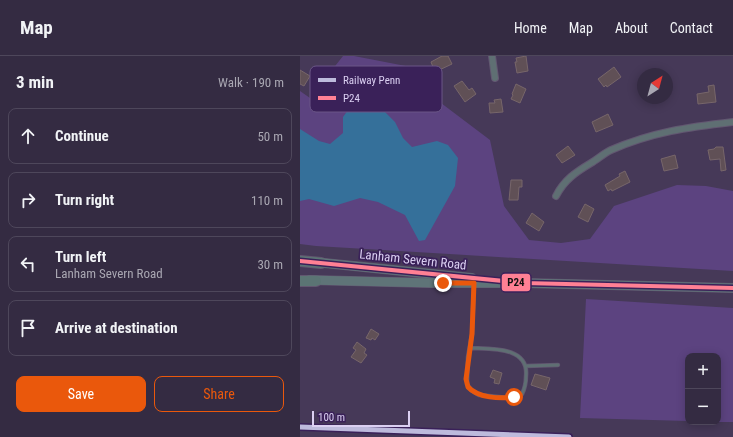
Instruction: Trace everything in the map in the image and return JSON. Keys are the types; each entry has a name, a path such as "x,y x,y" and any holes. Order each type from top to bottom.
{"main road":[{"path":"300,261 321,263"},
{"name":"Lanham Severn Road","path":"321,263 524,283"},
{"path":"300,280 316,281"},
{"name":"Lanham Severn Road","path":"316,281 524,283 733,288"}],"street":[{"path":"492,56 495,78"},
{"path":"556,196 564,183 575,173 610,150 671,130 733,122"}],"lane":[{"path":"471,348 499,349 510,352 521,358 526,366 524,390 522,394 509,398 479,394 471,390 467,384 468,357 471,348 474,283"},
{"path":"526,366 558,365"}],"shaded area":[{"path":"343,56 354,56 406,66 335,66"},
{"path":"300,91 310,98 310,112 442,112 442,104 490,140 504,206 529,240 561,243 590,239 614,206 677,185 706,186 733,191 733,271 300,244"},
{"path":"586,299 733,308 733,422 721,422 721,353 685,353 685,421 580,418"}],"water":[{"path":"347,112 385,112 395,122 403,138 412,147 437,141 448,145 458,158 455,186 425,240 419,241 405,215 378,202 360,198 334,206 309,199 300,201 300,129 319,141 330,144 343,133 343,117"}],"building":[{"path":"442,56 448,56 452,64 442,69 442,66 433,66 431,62"},
{"path":"526,56 528,71 517,73 515,62 517,62 516,58"},
{"path":"614,67 621,77 607,87 606,85 604,87 598,79"},
{"path":"300,70 310,76 304,86 300,84"},
{"path":"462,81 469,90 472,88 476,94 465,102 454,86"},
{"path":"516,84 526,89 520,103 511,99"},
{"path":"714,85 716,102 698,104 697,94 709,92 708,86"},
{"path":"501,99 503,112 490,113 489,103 495,103 494,100"},
{"path":"608,114 613,125 596,132 592,122"},
{"path":"568,146 575,155 562,163 556,155"},
{"path":"716,147 723,147 726,170 721,171 720,159 710,160 708,150"},
{"path":"675,155 678,168 664,171 661,159"},
{"path":"625,171 630,182 612,191 611,189 608,191 605,185 620,176 619,174"},
{"path":"511,180 522,180 522,187 519,187 518,200 509,200"},
{"path":"585,204 594,209 588,222 578,217"},
{"path":"532,213 544,222 539,231 526,223"},
{"path":"371,329 379,334 375,340 372,338 371,340 366,338"},
{"path":"357,342 366,349 364,353 367,355 361,363 351,357 356,350 353,348"},
{"path":"493,370 502,373 499,384 494,383 495,379 490,377"},
{"path":"535,374 550,378 546,390 531,385"}],"rail line":[{"name":"Penn","path":"300,427 569,437"}],"transit line":[{"name":"P24","path":"300,261 524,283 733,288"}],"route":[{"path":"443,283 474,283 471,348 468,357 466,379 468,387 475,393 479,394 502,398 514,397"}]}
